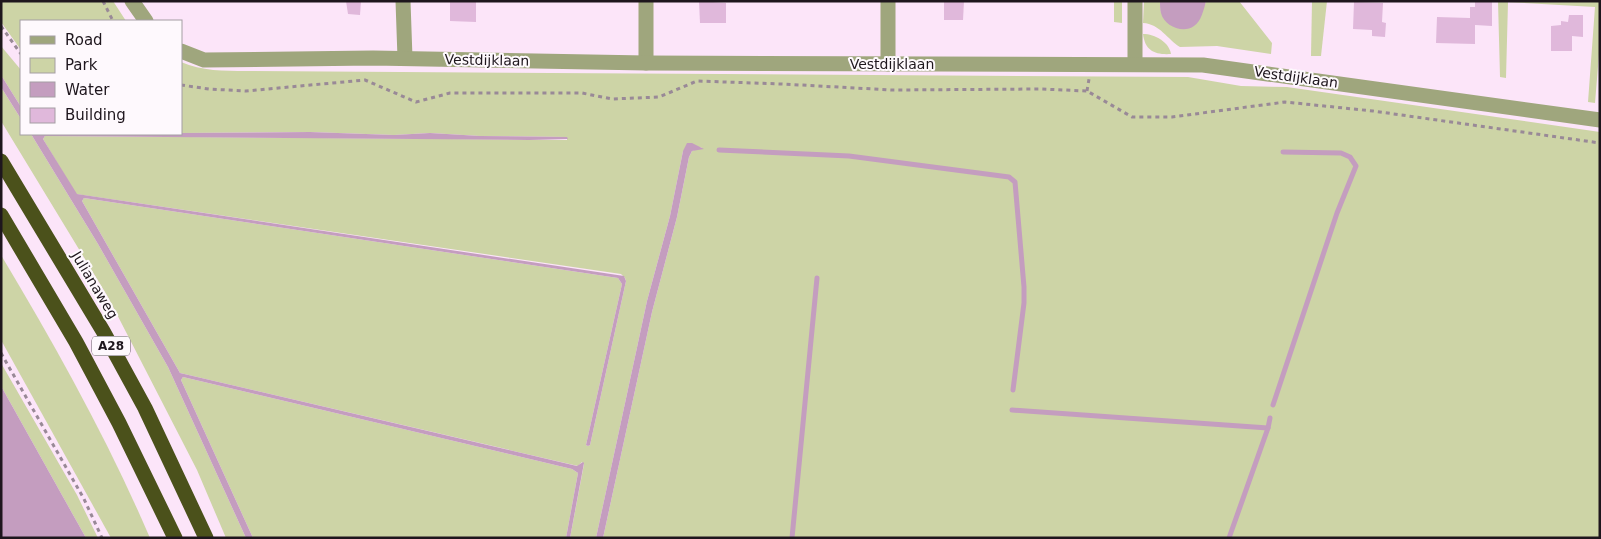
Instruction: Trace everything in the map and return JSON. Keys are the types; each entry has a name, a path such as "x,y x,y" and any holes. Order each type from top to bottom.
{"highway":[{"name":"Julianaweg","path":"1,161 112,348 145,408 206,538"},
{"name":"A28","path":"1,215 76,342 119,423 175,538"}],"street":[{"path":"132,1 145,20"},
{"path":"403,1 405,58"},
{"path":"646,1 646,62"},
{"path":"888,1 888,64"},
{"path":"1135,1 1135,64"},
{"name":"Vestdijklaan","path":"182,51 204,60 405,58 888,64 1203,64 1600,120"}],"path":[{"path":"103,1 112,20"},
{"path":"1,26 20,53"},
{"path":"182,85 246,91 286,89 365,80 416,102 450,93 582,93 612,99 659,97 697,81 892,90 1040,89 1087,91 1132,117 1172,117 1285,102 1373,111 1600,143"},
{"path":"1,352 76,483 102,538"}],"green space":[{"path":"1,1 113,1 125,20 20,20 20,49 1,22"},
{"path":"1114,1 1122,1 1122,23 1114,22"},
{"path":"1144,1 1160,1 1161,13 1205,4 1206,1 1239,1 1272,43 1271,54 1217,46 1180,47 1159,29 1143,23"},
{"path":"1312,1 1327,1 1321,56 1311,56"},
{"path":"1498,1 1600,1 1600,42 1595,103 1588,102 1595,7 1508,2 1506,78 1500,77"},
{"path":"1143,34 1152,35 1164,42 1171,54 1160,54 1152,51 1146,44"},
{"path":"1,46 20,69 20,105 1,75"},
{"path":"182,62 205,69 221,71 1188,77 1241,86 1287,87 1600,132 1600,538 603,538 652,312 677,217 689,157 692,151 702,147 700,147 683,151 670,216 647,301 596,538 570,538 584,464 582,462 578,466 180,373 82,201 84,198 618,278 622,284 586,445 588,446 590,445 626,281 621,274 76,194 43,139 45,136 567,140 567,137 310,132 182,133"},
{"path":"1,87 20,117 20,135 32,135 98,244 168,367 246,538 226,538 197,470 108,297 1,121"},
{"path":"1,255 42,324 99,430 150,538 111,538 1,340"},
{"path":"1,363 77,495 98,538 86,538 1,386"},
{"path":"183,377 572,469 578,473 566,538 253,538 181,380"}],"water":[{"path":"1160,1 1206,1 1199,22 1190,28 1180,29 1170,25 1163,18"},
{"path":"1,75 20,105 20,117 1,87"},
{"path":"310,132 394,135 430,133 480,136 567,137 568,139 529,140 45,136 43,139 77,194 624,276 626,281 590,445 588,446 586,445 622,284 618,278 84,198 82,201 180,373 577,466 583,462 570,538 566,538 578,473 572,469 183,377 181,380 253,538 246,538 168,367 98,244 32,135 182,135 182,133"},
{"path":"687,143 692,143 704,149 692,151 689,157 677,217 652,312 603,538 596,538 647,301 670,216 683,151"},
{"path":"1,386 86,538 1,538"}],"building":[{"path":"346,1 361,1 360,15 348,14"},
{"path":"450,1 476,1 476,22 450,21"},
{"path":"699,1 726,3 726,23 700,23"},
{"path":"944,1 964,1 963,20 944,20"},
{"path":"1475,1 1492,1 1492,26 1475,25 1475,44 1436,43 1437,17 1470,18 1470,7 1475,7"},
{"path":"1354,2 1383,3 1382,22 1386,23 1385,37 1372,36 1372,30 1353,29"},
{"path":"1569,15 1583,15 1583,37 1572,36 1572,51 1551,51 1551,26 1561,25 1561,21 1568,22"}],"waterway":[{"path":"719,150 849,156 1009,177 1015,182 1024,287 1024,303 1013,390"},
{"path":"1273,405 1337,213 1356,166 1350,157 1341,153 1283,152"},
{"path":"792,538 817,278"},
{"path":"1012,410 1268,428"},
{"path":"1229,538 1270,418"}]}
